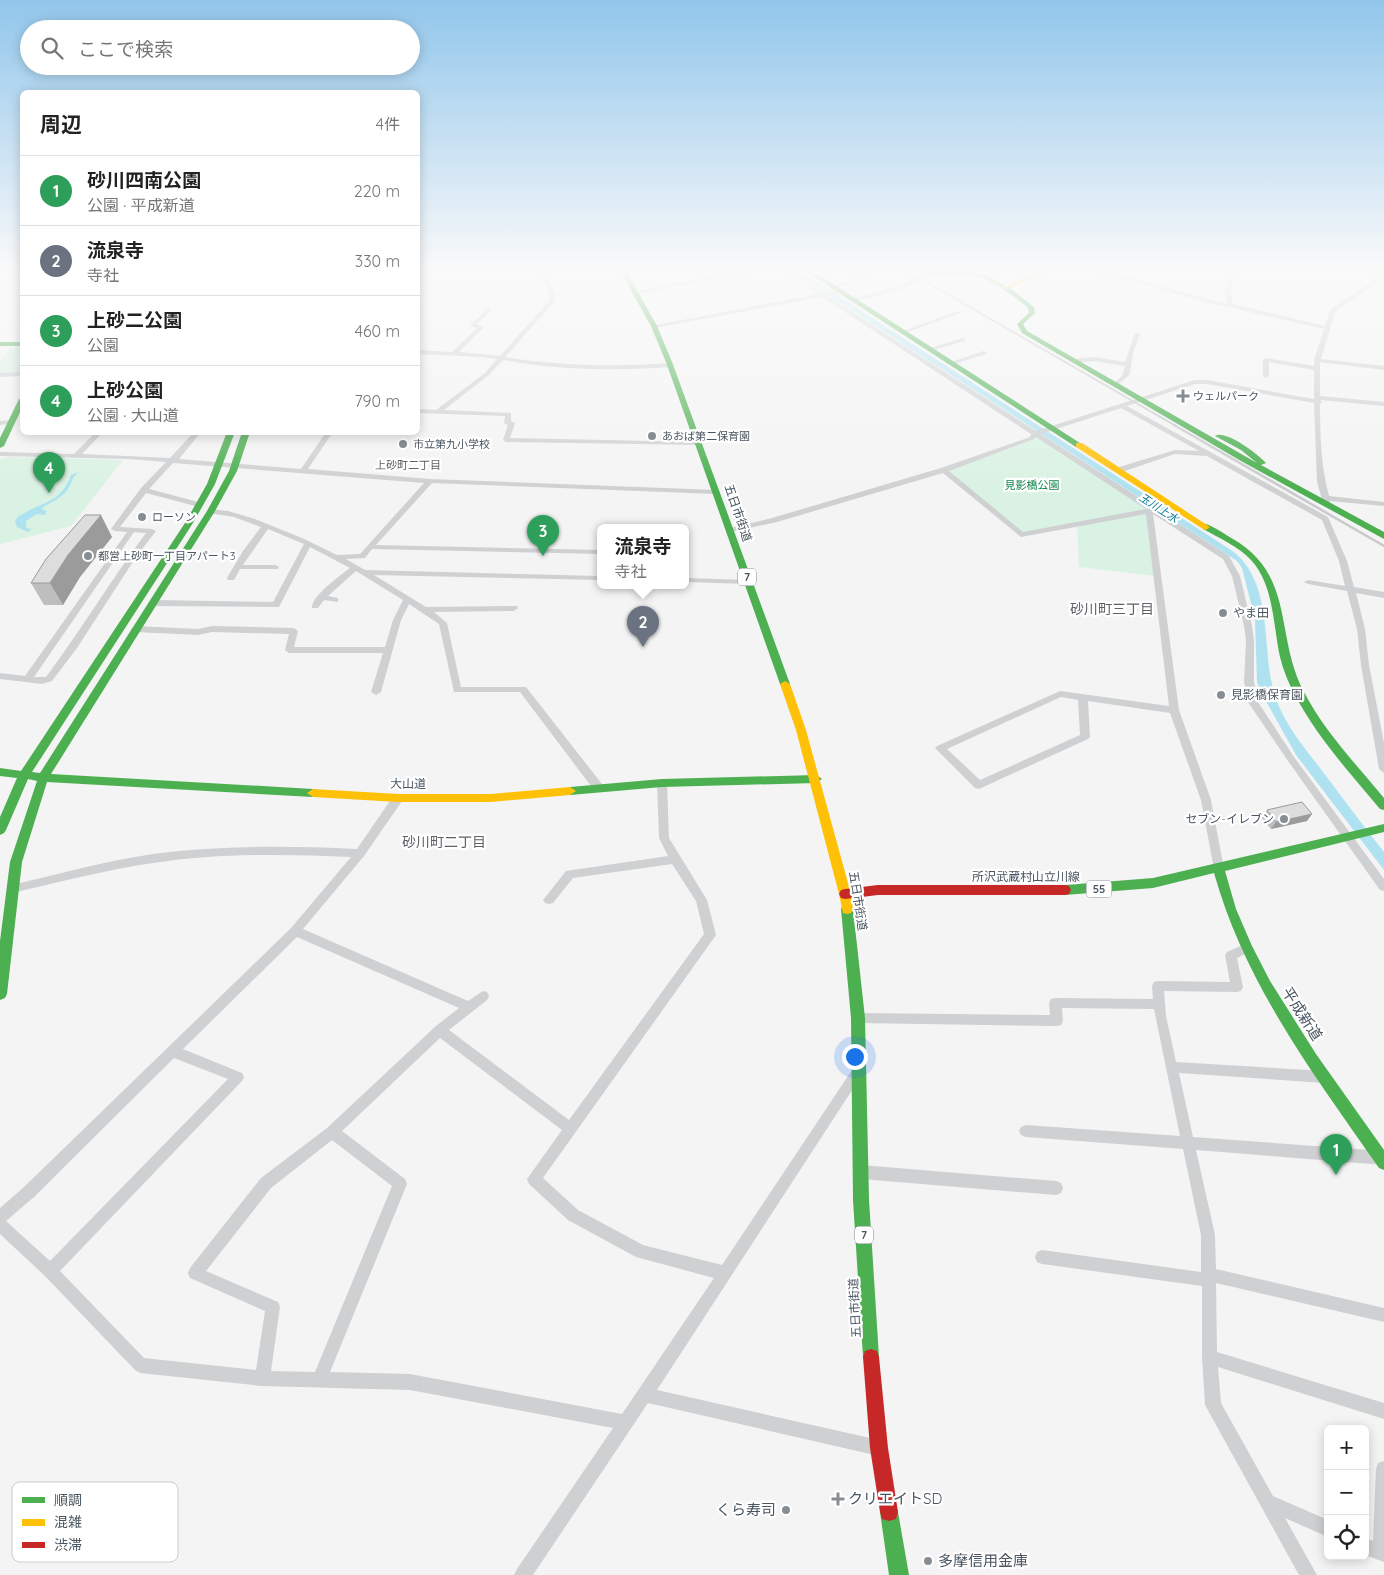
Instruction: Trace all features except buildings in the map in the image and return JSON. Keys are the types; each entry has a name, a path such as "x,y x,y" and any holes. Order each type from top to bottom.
{"street":[{"path":"453,354 464,342"},
{"path":"437,412 487,374 514,342"},
{"name":"五日市街道","path":"659,342 670,365 793,704 816,779 845,894 858,1018 861,1172 870,1342 880,1448 899,1575"},
{"path":"905,342 1150,510 1220,553 1230,563 1236,576 1250,641 1249,682 1253,702 1384,887"},
{"path":"920,342 1244,550 1258,563 1264,570 1278,616 1289,672 1312,717 1382,801"},
{"path":"930,349 954,342"},
{"path":"1043,342 1188,424 1220,445 1275,476 1326,501 1384,536"},
{"path":"1116,384 1125,378 1129,365 1129,355 1134,342"},
{"path":"1322,342 1317,360 1319,400 1317,421 1320,464 1326,501"},
{"path":"0,344 20,344"},
{"path":"420,352 500,358 530,363 628,368 670,365"},
{"path":"951,363 984,353"},
{"path":"1075,361 1095,359 1129,365"},
{"path":"1274,378 1262,376 1266,360 1318,369"},
{"path":"1317,360 1384,368"},
{"path":"0,375 20,374"},
{"path":"729,530 774,520 944,470 1032,438 1036,433 1121,404 1200,381 1319,400 1384,404"},
{"path":"1121,404 1325,519 1343,561 1361,629 1364,665 1384,769"},
{"path":"0,446 6,423 20,405"},
{"path":"420,411 509,414 507,423 512,423 506,440 699,444"},
{"path":"76,456 97,435"},
{"path":"0,676 42,682 49,679 74,646 133,556 152,531 115,529 144,490 195,435"},
{"path":"0,830 24,775 155,578 199,505 219,465 230,435"},
{"path":"0,994 16,862 44,778 135,629 211,511 235,465 245,435"},
{"path":"303,471 328,435"},
{"path":"1119,470 1175,452 1210,454"},
{"path":"0,454 173,460 430,482 716,492"},
{"path":"944,470 1021,535 1150,510"},
{"path":"336,557 362,556 430,482"},
{"path":"144,490 199,505"},
{"path":"1326,501 1384,504"},
{"path":"1150,510 1174,710 1206,800 1218,869"},
{"path":"211,511 266,526 308,544 366,572 391,586 407,600 426,610 443,623 457,690 523,689 598,787"},
{"path":"231,578 247,550 266,526"},
{"path":"28,679 132,530"},
{"path":"153,603 276,605 308,544"},
{"path":"371,547 597,552"},
{"path":"237,567 275,567"},
{"path":"316,606 322,597 356,567"},
{"path":"366,572 597,578"},
{"path":"689,580 748,582"},
{"path":"1308,582 1384,595"},
{"path":"322,597 335,600"},
{"path":"376,692 397,620 407,600"},
{"path":"426,610 514,608"},
{"path":"135,629 198,632 212,629 294,631 289,650 388,650"},
{"path":"1083,698 1085,737 979,785 940,748 1059,695 1083,698 1174,710"},
{"name":"大山道","path":"0,772 44,778 398,798 491,798 598,787 662,783 816,779"},
{"path":"662,783 664,838 701,900 710,935 534,1179 573,1215 641,1252 724,1273"},
{"path":"0,1217 29,1192 295,931 360,853 398,798"},
{"name":"55","path":"1350,837 1384,828"},
{"name":"所沢武蔵村山立川線","path":"845,894 878,890 1085,890 1152,882 1218,869 1350,837"},
{"path":"12,889 123,864 173,856 277,849 360,853"},
{"path":"550,900 570,874 675,859"},
{"name":"平成新道","path":"1218,869 1222,886 1245,949 1266,988 1325,1077 1383,1159"},
{"path":"295,931 330,948 469,1007"},
{"path":"1245,949 1232,955 1237,987 1160,985 1158,986 1159,1004 1208,1235 1210,1357 1213,1405 1270,1503 1308,1575"},
{"path":"262,1378 273,1307 195,1273 266,1183 332,1132 440,1030 483,996"},
{"path":"858,1018 1057,1021 1055,1003 1159,1004"},
{"path":"440,1030 571,1129"},
{"path":"50,1271 238,1077 172,1050"},
{"path":"1171,1067 1325,1077"},
{"path":"523,1575 626,1423 859,1070"},
{"path":"1026,1131 1383,1159"},
{"path":"320,1379 400,1184 332,1132"},
{"path":"861,1172 1056,1188"},
{"path":"0,1224 50,1271 140,1365 262,1378 410,1382 626,1423"},
{"path":"1042,1257 1208,1277 1384,1315"},
{"path":"1210,1357 1384,1412"},
{"path":"644,1395 880,1448"},
{"path":"1369,1548 1382,1554 1384,1469"},
{"path":"1270,1503 1324,1527"}],"green space":[{"path":"10,348 20,348 20,373 0,374 0,360"},
{"name":"見影橋公園","path":"1038,435 1147,508 1155,576 1079,567 1077,524 1021,533 947,471"},
{"path":"8,457 123,460 71,526 0,544 0,459"}],"water":[{"name":"玉川上水","path":"901,342 910,342 1231,550 1245,564 1255,580 1261,599 1271,681 1280,709 1298,739 1384,852 1384,870 1296,755 1262,694 1257,682 1255,619 1242,568 1237,561"},
{"path":"82,471 74,476 68,489 62,495 41,509 47,511 45,515 37,514 26,521 26,528 32,529 28,532 17,527 15,521 18,517 55,497 67,485 71,475"}],"railway":[{"path":"1031,342 1176,426"},
{"path":"1174,425 1384,546"}],"traffic: fast":[{"path":"661,342 785,684"},
{"path":"919,342 1079,445"},
{"path":"1042,342 1244,459 1384,536"},
{"path":"0,344 20,344"},
{"path":"0,446 20,405"},
{"path":"0,830 24,775 189,523 211,484 230,435"},
{"path":"0,994 16,862 43,778 211,511 233,471 245,435"},
{"path":"1219,436 1244,448 1262,463"},
{"path":"1206,527 1244,550 1254,558 1263,570 1274,598 1282,645 1298,692 1332,743 1384,806"},
{"path":"0,772 57,779 313,793"},
{"path":"570,791 662,783 816,779"},
{"path":"1065,890 1153,883 1384,828"},
{"path":"1219,869 1230,909 1265,985 1311,1059 1384,1163"},
{"path":"847,909 858,1018 861,1200 871,1357"},
{"path":"889,1512 899,1575"}],"traffic: slow":[{"path":"1079,445 1206,527"},
{"path":"785,684 801,730 845,894 847,909"},
{"path":"313,793 398,798 491,798 570,791"}],"traffic: jam":[{"path":"845,894 878,890 1065,890"},
{"path":"871,1357 879,1448 889,1512"}],"place":[{"name":"ウェルパーク","path":"1183,396"},
{"name":"あおば第二保育園","path":"652,436"},
{"name":"市立第九小学校","path":"403,444"},
{"name":"上砂公園","path":"49,493"},
{"name":"ローソン","path":"142,517"},
{"name":"都営上砂町一丁目アパート3","path":"88,556"},
{"name":"上砂二公園","path":"543,556"},
{"name":"やま田","path":"1223,613"},
{"name":"流泉寺","path":"643,647"},
{"name":"見影橋保育園","path":"1221,695"},
{"name":"セブン-イレブン","path":"1284,819"},
{"name":"砂川四南公園","path":"1336,1175"},
{"name":"クリエイトSD","path":"838,1499"},
{"name":"くら寿司","path":"786,1510"},
{"name":"多摩信用金庫","path":"928,1561"}],"district":[{"name":"上砂町二丁目","path":"408,465"},
{"name":"砂川町三丁目","path":"1112,609"},
{"name":"砂川町二丁目","path":"444,842"}]}
